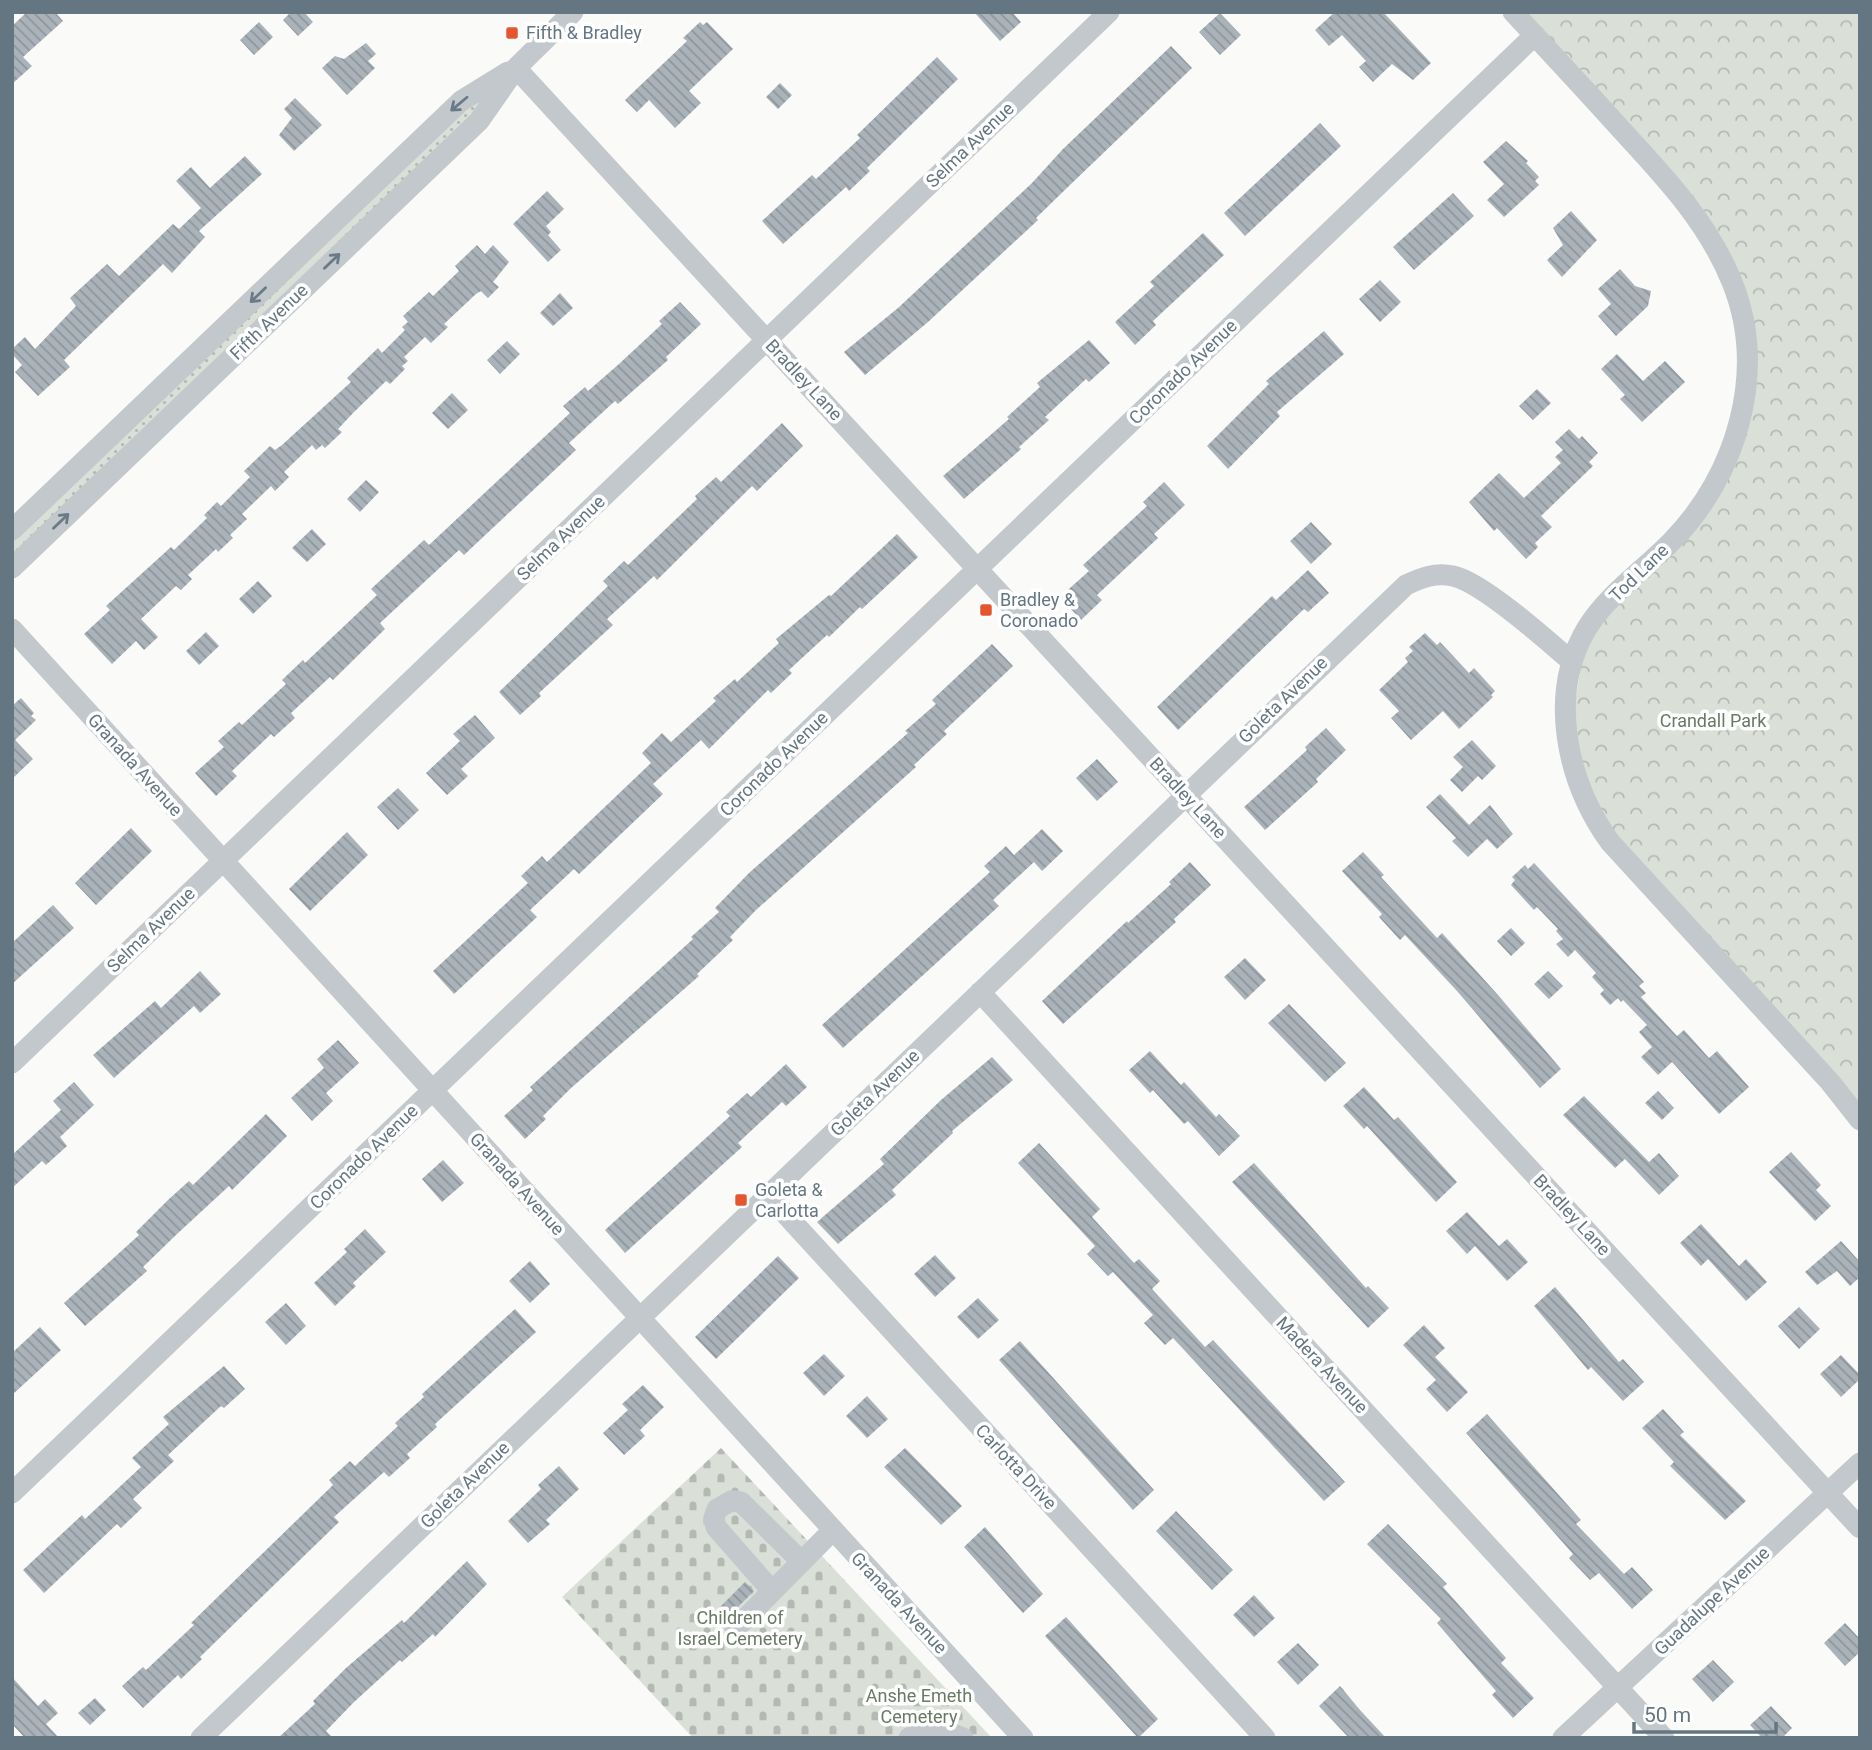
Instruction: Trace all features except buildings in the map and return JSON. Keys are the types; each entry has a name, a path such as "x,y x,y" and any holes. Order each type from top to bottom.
{"street":[{"name":"Fifth Avenue","path":"12,568 478,121 516,68 573,12"},
{"name":"Selma Avenue","path":"12,1063 1109,12"},
{"name":"Tod Lane","path":"1513,12 1669,180 1698,218 1719,252 1733,285 1745,342 1745,391 1738,428 1726,465 1691,521 1593,620 1572,662 1566,715 1568,747 1575,779 1598,826 1830,1082 1860,1120"},
{"name":"Coronado Avenue","path":"12,1493 1535,35"},
{"name":"Fifth Avenue","path":"12,530 461,101 516,68"},
{"name":"Bradley Lane","path":"516,68 1860,1528"},
{"name":"Goleta Avenue","path":"201,1738 1393,595 1425,576 1454,576 1468,582 1572,662"},
{"name":"Granada Avenue","path":"12,629 1023,1738"},
{"name":"Madera Avenue","path":"980,992 1664,1738"},
{"name":"Carlotta Drive","path":"768,1195 1265,1738"},
{"name":"Guadalupe Avenue","path":"1563,1738 1860,1463"},
{"path":"772,1591 716,1527 714,1518 722,1504 741,1502 750,1508 802,1562"},
{"path":"735,1629 833,1530"},
{"path":"909,1738 930,1731 949,1731 963,1738"}],"green space":[{"name":"Crandall Park","path":"1513,12 1860,12 1860,1120 1610,842 1568,747 1587,628 1710,494 1746,370 1719,252"},
{"path":"516,68 478,121 12,568 12,530 461,101"},
{"name":"Children of Israel Cemetery","path":"721,1448 992,1738 693,1738 562,1597"}],"place":[{"name":"Fifth & Bradley","path":"512,33"},
{"name":"Bradley & Coronado","path":"986,610"},
{"name":"Goleta & Carlotta","path":"741,1200"}],"park label":[{"name":"Anshe Emeth Cemetery","path":"919,1706"}]}
